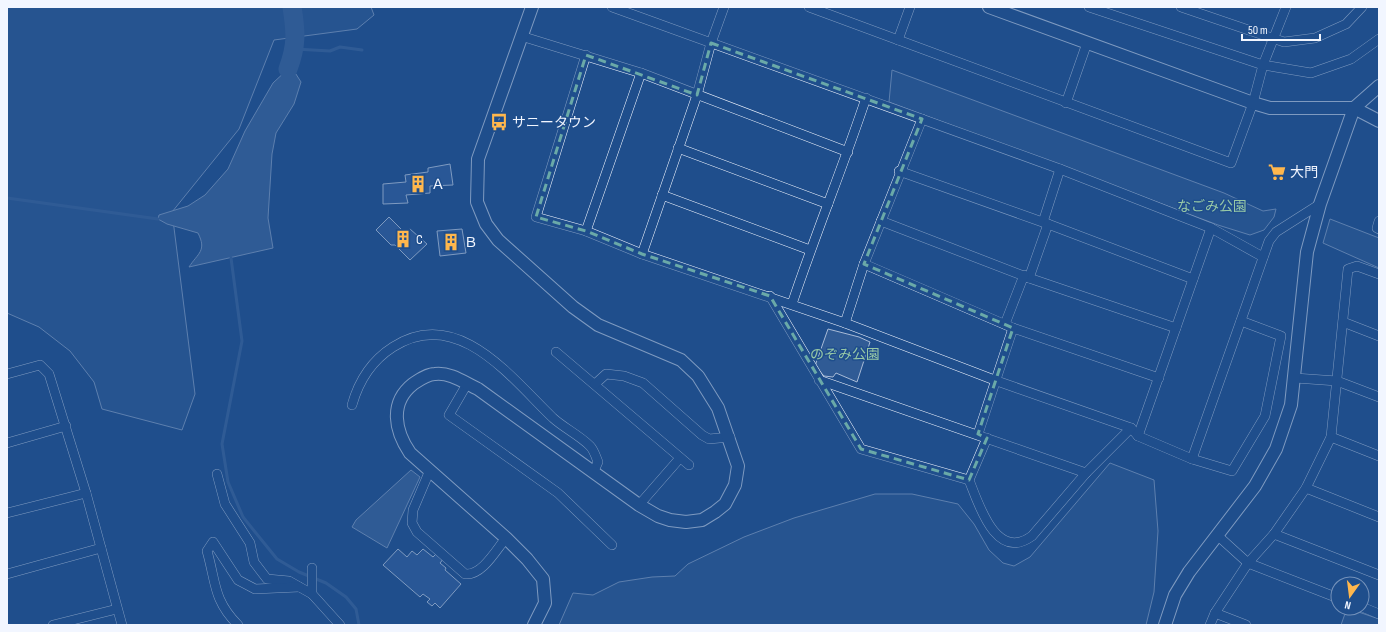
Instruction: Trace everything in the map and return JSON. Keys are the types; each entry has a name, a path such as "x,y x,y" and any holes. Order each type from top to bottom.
{"street":[{"path":"532,7 478,159 477,202 486,224 498,240 573,307 598,325 681,360 698,376 718,408 730,437 738,466 735,485 725,504 715,512 702,520 686,522 670,520 658,516 639,505 594,471 502,406 467,384 448,375 434,374 419,379 405,390 398,405 396,423 401,440 410,453 506,538 527,559 543,579 545,603 534,625"},
{"path":"612,7 1060,169 1211,228 1263,257"},
{"path":"642,254 697,96 711,43 724,7"},
{"path":"809,7 1231,163 1253,103 1263,65 1286,7"},
{"path":"898,40 910,7"},
{"path":"989,7 1270,108 1354,108 1379,121"},
{"path":"1089,7 1263,65 1312,73 1351,59 1379,39"},
{"path":"1181,7 1284,42 1315,38 1346,24 1362,7"},
{"path":"521,36 641,73 697,96 848,152"},
{"path":"1066,103 1087,43"},
{"path":"586,55 536,217 586,231 642,254 770,296 845,323 997,381 1130,428 1138,436 1192,458 1232,471 1265,416 1281,336 1241,321"},
{"path":"586,231 641,73"},
{"path":"1165,625 1175,595 1217,535 1255,486 1276,449 1291,405 1307,252 1320,204 1354,108 1379,86"},
{"path":"792,304 810,250 848,152 866,98"},
{"path":"845,323 864,264 899,172 922,119"},
{"path":"678,148 828,204"},
{"path":"978,434 997,381 1009,326 1046,223 1060,169"},
{"path":"899,172 1046,223 1193,279"},
{"path":"662,195 810,250"},
{"path":"1192,458 1269,241 1276,232 1320,204"},
{"path":"881,221 1026,276 1176,328"},
{"path":"1379,221 1376,228 1379,228"},
{"path":"1138,436 1211,228"},
{"path":"864,264 1009,326 1159,378"},
{"path":"1210,625 1215,613 1248,563 1274,534 1306,488 1331,438 1348,270 1357,266 1379,274"},
{"path":"770,296 861,449 969,480"},
{"path":"1343,322 1379,336"},
{"path":"352,405 361,379 381,355 397,344 420,336 435,335 454,338 474,346 492,358 554,418 590,446 598,462 594,471"},
{"path":"556,352 689,465"},
{"path":"7,374 40,364 49,374 86,493 122,625"},
{"path":"595,384 606,374 624,376 643,383 702,435 709,439 730,437"},
{"path":"1295,378 1337,381 1379,397"},
{"path":"819,380 978,434 1086,473"},
{"path":"467,384 449,415 558,493 612,545"},
{"path":"7,443 66,426"},
{"path":"987,438 969,480 987,523 1003,540 1016,543 1025,541 1032,536 1086,473 1130,428"},
{"path":"1331,438 1379,456"},
{"path":"639,505 680,458"},
{"path":"430,470 414,510 412,523 417,532 465,574 472,575 479,571 506,538"},
{"path":"217,474 225,504 250,543 254,562 267,579 289,581 299,587"},
{"path":"1306,488 1379,517"},
{"path":"7,513 86,493"},
{"path":"1274,534 1379,575"},
{"path":"1217,535 1248,563 1330,595"},
{"path":"238,625 226,614 215,590 214,575 207,551 213,542 238,580 254,589 299,587 312,589"},
{"path":"7,574 101,548"},
{"path":"312,569 312,589 340,625"},
{"path":"53,625 117,609"},
{"path":"1215,613 1246,625"}],"highlighted area":[{"path":"711,43 922,119 864,264 1013,328 978,434 987,438 969,480 861,449 770,296 642,254 586,231 536,217 586,55 697,95"}],"shaded area":[{"path":"7,7 371,7 374,15 357,29 274,40 239,129 172,212 195,394 182,430 102,409 94,382 70,351 39,327 7,313"},
{"path":"288,69 294,71 301,82 294,104 276,133 272,154 268,218 273,248 189,267 200,252 202,244 198,233 167,224 158,219 159,215 188,206 205,195 228,169 245,131 273,83"},
{"name":"なごみ公園","path":"892,70 1224,193 1263,211 1276,209 1274,217 1264,230 1250,235 1218,225 889,102"},
{"path":"1330,219 1379,238 1379,268 1323,243"},
{"name":"のぞみ公園","path":"828,329 859,337 870,342 857,382 836,373 833,377 824,376 815,366"},
{"path":"1110,463 1154,480 1158,531 1154,592 1146,625 559,625 573,593 593,595 619,582 652,577 675,576 688,564 744,537 794,518 875,494 912,494 958,504 974,524 989,550 1003,563 1014,566 1030,557"},
{"path":"411,470 420,477 387,548 352,527 356,520"},
{"path":"1344,616 1370,616 1379,619 1379,625 1341,625"}],"building":[{"name":"Ａ","path":"450,164 453,185 430,186 430,193 406,195 408,203 383,204 383,184 406,182 405,175 428,172 428,168"},
{"name":"C","path":"389,217 405,233 410,229 427,244 410,260 395,245 391,245 376,230"},
{"name":"Ｂ","path":"462,229 466,253 440,256 437,231"},
{"path":"398,549 407,557 412,551 417,555 423,549 433,557 437,553 444,558 440,563 446,568 445,570 461,584 440,608 435,603 432,606 427,602 430,599 423,594 420,597 383,565"}],"waterway":[{"path":"288,69 293,53 295,38 292,7"},
{"path":"295,49 330,51 340,47 362,50"},
{"path":"7,198 158,219"},
{"path":"231,258 242,341 222,444 228,482 243,517 277,559 299,572 326,583 346,597 356,609 359,625"}],"place":[{"name":"サニータウン","path":"499,122"},
{"name":"大門","path":"1277,172"},
{"name":"Ａ","path":"418,184"},
{"name":"C","path":"403,239"},
{"name":"Ｂ","path":"451,242"}]}
